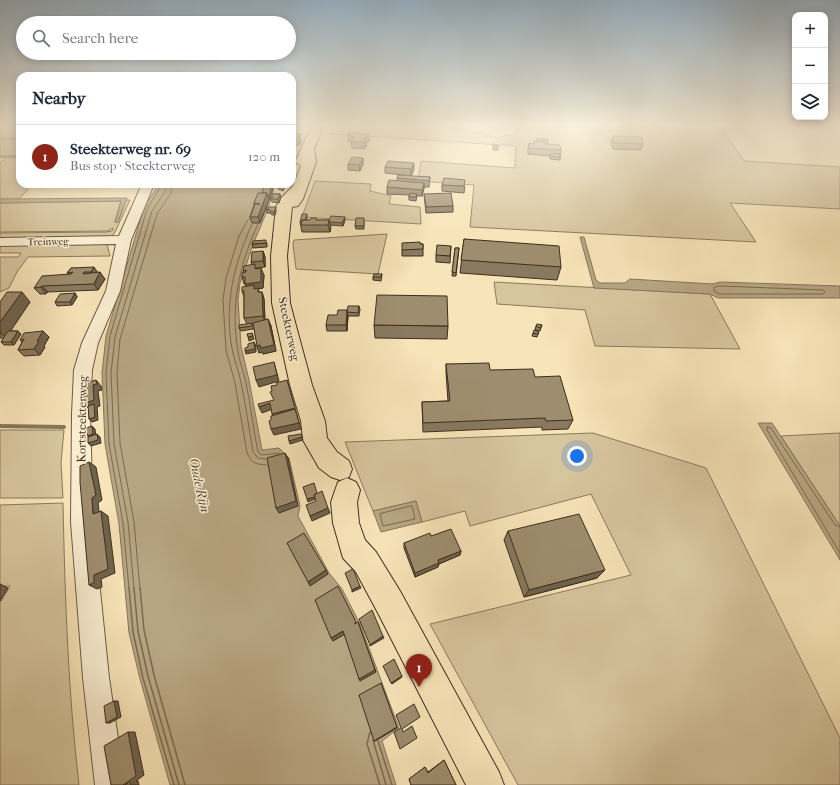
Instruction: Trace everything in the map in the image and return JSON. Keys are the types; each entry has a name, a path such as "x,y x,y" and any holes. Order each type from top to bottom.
{"main road":[{"name":"Steekterweg","path":"309,162 298,189 296,199 284,211 279,256 281,303 301,386 313,421 315,440 343,480 346,524 353,548 366,562 486,785"}],"street":[{"name":"Kortsteekterweg","path":"110,785 96,678 82,522 81,414 86,357 90,343 113,291 124,240 146,188"},
{"name":"Treinweg","path":"0,242 124,240"}],"shaded area":[{"path":"2,162 16,162 16,188 29,188 19,199 0,199 0,163"},
{"path":"421,162 515,168 515,162 754,162 840,167 840,209 730,203 756,242 470,227 474,185 418,181"},
{"path":"315,181 371,184 370,191 391,196 389,204 420,207 421,224 302,217"},
{"path":"126,200 130,200 115,232 107,244 110,256 28,257 17,272 9,288 0,292 0,257 18,257 21,253 0,253 0,233 106,232 112,231 113,228 107,231 0,232 0,203 121,201 115,222 118,222"},
{"path":"387,234 378,274 296,269 293,244 294,240"},
{"path":"494,282 710,294 740,349 595,346 585,310 497,304"},
{"path":"0,430 64,430 61,463 63,498 0,498"},
{"path":"593,433 706,468 840,738 840,785 518,785 430,624 631,575 591,494 470,526 465,511 422,522 416,501 373,511 345,442"},
{"path":"840,433 840,526 781,436"},
{"path":"63,503 68,645 72,715 79,785 0,785 0,603 10,586 0,586 0,505"}],"water":[{"name":"Oude Rijn","path":"156,188 274,188 268,209 254,242 240,283 238,300 241,346 262,450 279,448 289,458 300,506 298,516 329,573 342,589 360,624 399,728 382,741 396,785 170,785 140,679 129,633 119,524 105,444 102,373 106,336 144,207"},
{"path":"127,198 118,222 115,222 121,201 0,203 0,199"},
{"path":"580,237 584,237 596,280 600,283 625,283 630,279 713,284 720,282 840,286 840,298 718,298 710,294 594,288"},
{"path":"758,423 772,423 840,526 840,560"},
{"path":"416,501 422,522 381,532 373,511"}],"building":[{"path":"349,162 361,162 359,165 348,164"},
{"path":"388,162 414,163 411,169 385,167"},
{"path":"398,175 430,177 429,181 397,178"},
{"path":"444,178 465,180 464,186 442,185"},
{"path":"389,180 424,183 422,190 387,187"},
{"path":"263,188 271,188 269,196 267,193 262,193"},
{"path":"258,193 267,193 258,217 250,217 255,204 260,204 254,203"},
{"path":"410,193 417,194 416,197 409,197"},
{"path":"451,193 453,206 426,207 424,194"},
{"path":"271,194 280,194 278,199 271,199 273,196 270,196"},
{"path":"267,207 276,207 274,212 271,212 269,209 266,209"},
{"path":"302,214 307,214 305,220 300,222"},
{"path":"331,216 345,217 342,223 330,222 329,220"},
{"path":"311,218 316,218 316,220 329,220 328,225 301,225 302,220 310,220"},
{"path":"356,218 364,218 364,226 355,226"},
{"path":"464,239 559,246 561,267 461,260"},
{"path":"266,240 266,243 252,244 253,241"},
{"path":"420,242 420,244 423,244 423,249 402,250 402,243"},
{"path":"437,245 451,246 450,256 436,255"},
{"path":"455,248 459,248 456,273 452,272"},
{"path":"263,251 263,261 251,262 252,252"},
{"path":"255,264 255,269 261,268 261,282 245,284 245,277 242,277 242,273 246,272 246,270 243,271 244,266"},
{"path":"94,267 91,272 84,272 83,274 100,272 94,284 42,286 34,288 42,276 71,274 73,272 67,273 71,268"},
{"path":"374,274 382,274 381,277 373,277"},
{"path":"254,285 254,289 258,288 258,292 262,292 263,316 244,318 244,291 242,291 242,287"},
{"path":"7,292 22,292 0,322 0,302"},
{"path":"75,293 70,302 55,302 60,294"},
{"path":"377,295 447,296 448,326 374,325"},
{"path":"348,306 359,306 358,313 347,312"},
{"path":"338,310 347,310 346,325 326,325 328,315 337,315"},
{"path":"268,319 274,345 261,348 260,345 257,346 253,323"},
{"path":"252,323 252,326 239,328 239,325"},
{"path":"537,324 542,325 540,328 536,326"},
{"path":"534,330 539,332 537,334 533,333"},
{"path":"8,331 18,331 11,342 1,342"},
{"path":"43,331 34,349 18,350 24,339 20,340 24,333"},
{"path":"252,333 253,336 248,337 247,334"},
{"path":"254,342 255,349 245,351 248,344"},
{"path":"274,362 277,375 256,380 253,367"},
{"path":"489,363 490,370 533,369 535,377 560,376 573,420 546,421 545,418 423,423 422,402 450,401 446,364"},
{"path":"96,380 97,384 93,385 94,400 84,404 82,384"},
{"path":"287,380 295,408 272,414 270,403 259,407 258,404 274,400 270,392 272,391 271,386"},
{"path":"94,404 95,417 89,419 88,406"},
{"path":"295,409 299,423 271,429 269,421 271,420 271,416"},
{"path":"92,426 93,434 87,436 86,428"},
{"path":"97,434 98,440 88,443 88,437"},
{"path":"301,434 302,437 289,441 288,436"},
{"path":"285,453 296,501 276,508 267,458"},
{"path":"89,462 96,495 92,498 93,514 101,511 108,569 94,575 94,583 89,585 80,482 80,466"},
{"path":"314,483 317,493 314,495 315,497 307,499 303,487"},
{"path":"322,491 328,508 310,516 306,505 316,501 314,495"},
{"path":"579,514 605,570 529,590 508,531"},
{"path":"451,529 461,551 438,560 439,563 415,573 404,543 430,533 431,536"},
{"path":"304,533 326,570 308,582 287,543"},
{"path":"353,569 360,586 352,590 345,573"},
{"path":"338,586 356,622 354,624 358,622 375,670 359,679 343,631 331,638 315,600"},
{"path":"372,610 383,636 370,645 359,619"},
{"path":"394,659 402,676 391,683 383,666"},
{"path":"381,683 397,727 374,741 359,695"},
{"path":"114,701 117,717 106,723 104,706"},
{"path":"414,704 420,717 402,729 403,732 412,726 417,738 400,749 394,732 401,728 396,715"},
{"path":"128,732 136,776 123,785 111,785 104,746"},
{"path":"444,760 456,785 411,785 409,779 425,767 428,773"}],"waterway":[{"path":"0,426 64,427"}],"place":[{"name":"Steekterweg nr. 69","path":"419,687"}]}
